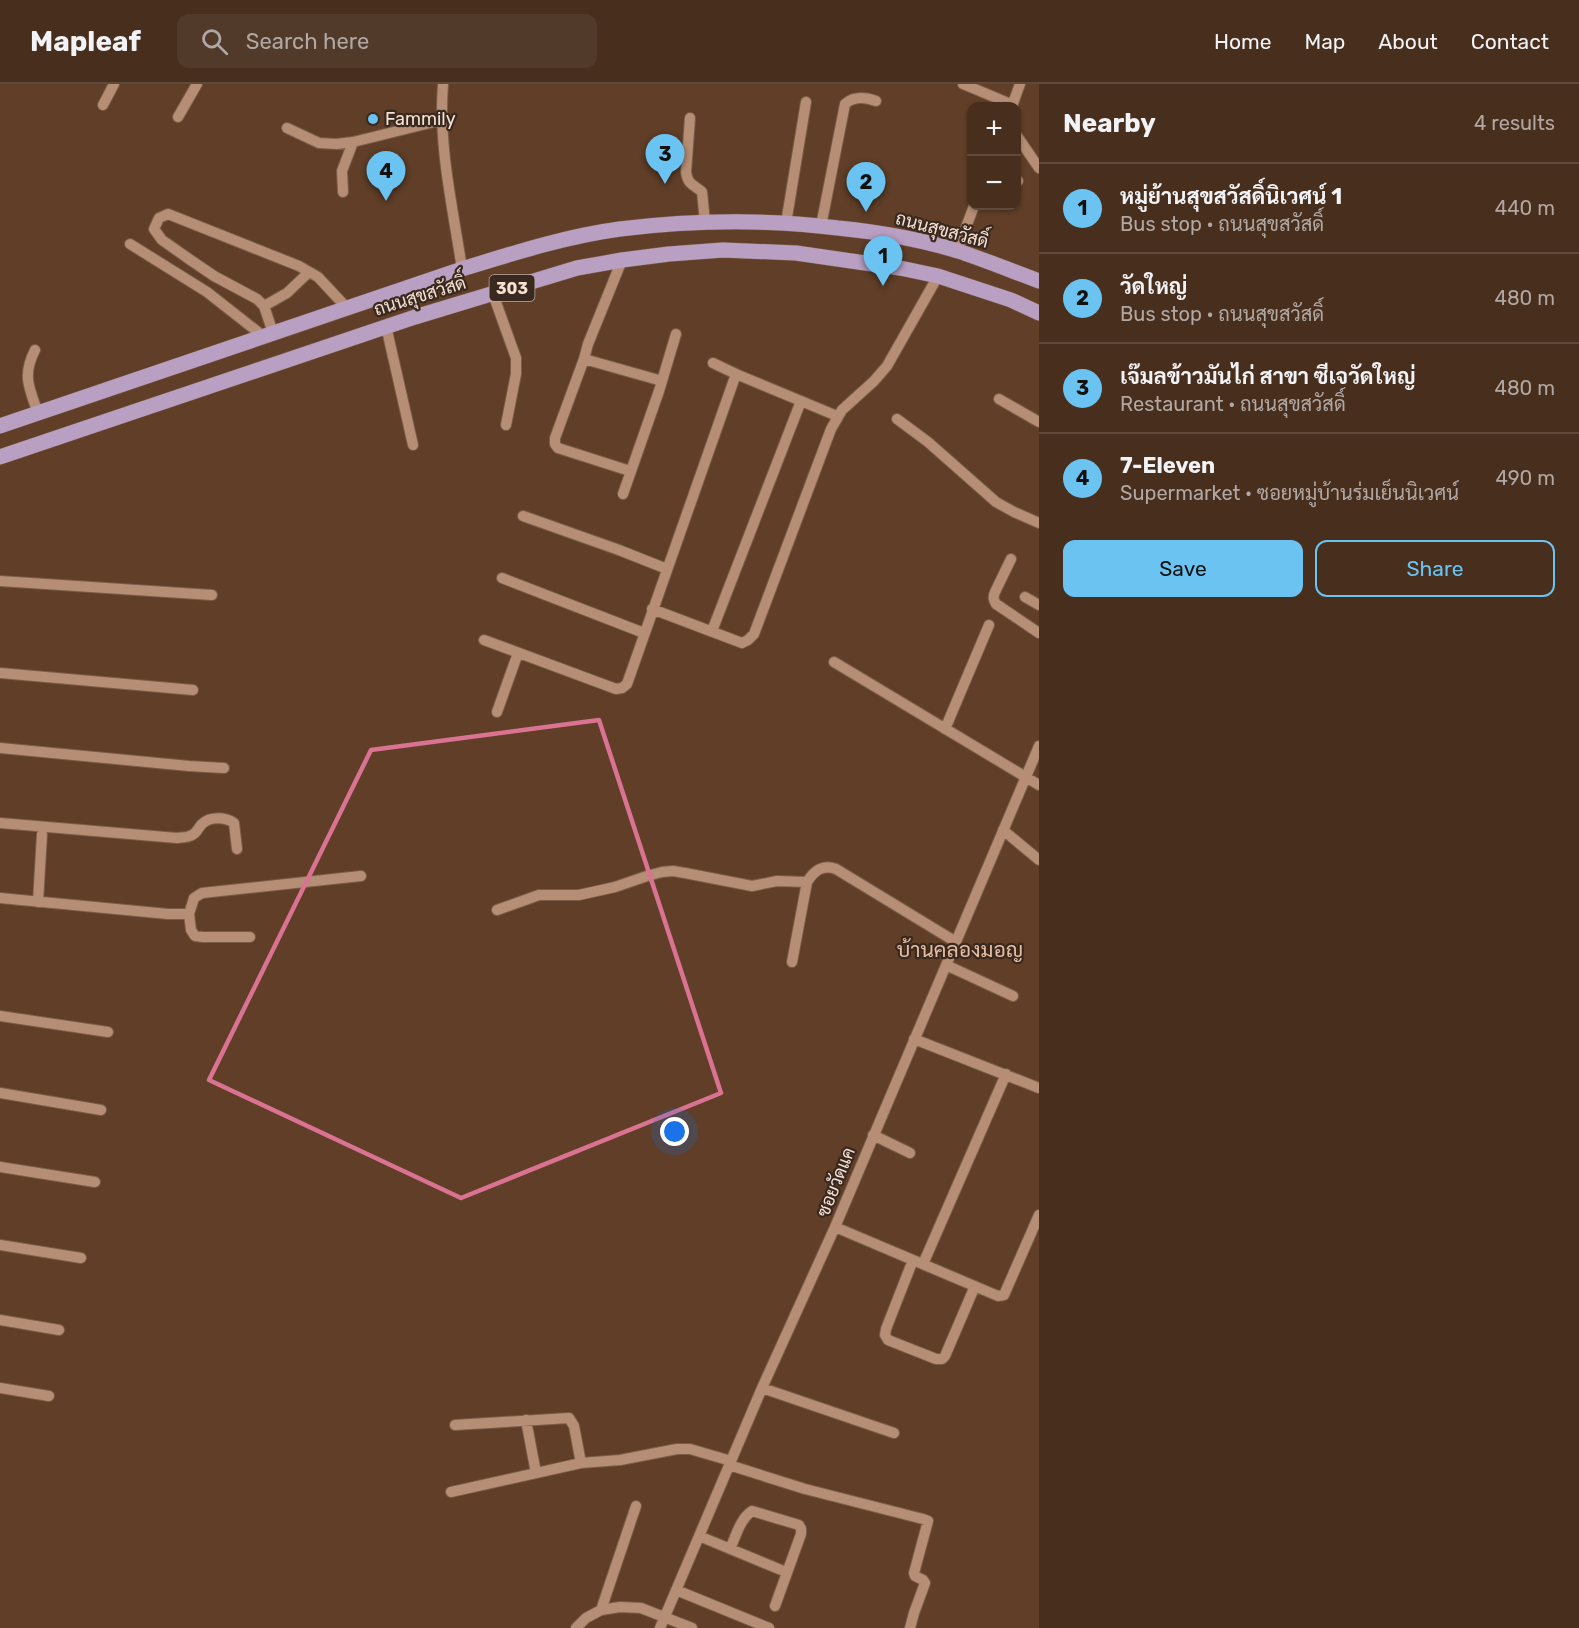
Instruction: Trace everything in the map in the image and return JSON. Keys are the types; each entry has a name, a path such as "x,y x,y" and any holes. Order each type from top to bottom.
{"main road":[{"name":"ถนนสุขสวัสดิ์","path":"0,426 512,253 619,229 737,221 786,223 873,232 957,251 1039,280"},
{"name":"ถนนสุขสวัสดิ์","path":"0,457 386,326 577,268 622,260 723,250 796,254 900,268 938,276 1011,300 1039,313"}],"street":[{"path":"103,105 114,84"},
{"path":"178,117 197,84"},
{"path":"443,84 444,143 462,269"},
{"path":"964,84 1003,102"},
{"path":"1013,102 1020,84"},
{"path":"821,226 845,104 858,98 876,101"},
{"path":"786,223 806,102"},
{"path":"690,118 687,179 702,192 705,222"},
{"path":"287,128 320,143 336,144 353,142 442,120"},
{"path":"343,192 342,171 353,142"},
{"path":"1021,142 1039,168"},
{"path":"957,251 972,210"},
{"path":"268,335 264,306 257,299 214,276 162,240 154,229 159,218 168,214 298,266 326,284 347,308"},
{"path":"130,244 207,292 268,335"},
{"path":"622,260 588,344 555,438 555,444 558,448 630,471"},
{"path":"264,306 287,293 309,272"},
{"path":"652,609 742,643 754,634 837,416 887,366 938,276"},
{"path":"493,294 516,358 516,374 506,425"},
{"path":"386,326 413,445"},
{"path":"623,494 676,334"},
{"path":"35,350 27,376 38,412"},
{"path":"584,359 662,381"},
{"path":"713,363 837,416"},
{"path":"484,640 616,689 627,684 736,374"},
{"path":"999,399 1039,422"},
{"path":"712,631 801,400"},
{"path":"897,419 928,442 996,502 1039,524"},
{"path":"523,516 667,569"},
{"path":"1011,559 993,596 994,601 1039,633"},
{"path":"502,578 644,633"},
{"path":"0,581 212,595"},
{"path":"1025,597 1039,605"},
{"path":"945,729 989,625"},
{"path":"497,712 518,653"},
{"path":"834,662 1039,785"},
{"path":"0,672 193,690"},
{"name":"ซอยวัดแค","path":"660,1628 762,1388 835,1227 1039,746"},
{"path":"0,748 224,768"},
{"path":"0,823 177,838 192,835 201,824 208,820 226,819 234,823 237,849"},
{"path":"1004,830 1039,860"},
{"path":"38,902 42,834"},
{"path":"792,962 807,882 819,869 831,867 956,942"},
{"path":"497,910 539,895 579,895 673,871 752,886 777,880 807,882"},
{"path":"250,937 195,936 191,930 189,914 194,898 202,893 361,876"},
{"path":"0,898 189,914"},
{"path":"946,965 1013,996"},
{"path":"0,1016 108,1032"},
{"path":"914,1039 1039,1088"},
{"path":"975,1286 942,1359 936,1359 888,1340 885,1335 1006,1074"},
{"path":"0,1092 101,1110"},
{"path":"873,1136 910,1152"},
{"path":"0,1167 95,1182"},
{"path":"835,1227 998,1296 1004,1294 1039,1215"},
{"path":"0,1245 81,1258"},
{"path":"0,1320 58,1329"},
{"path":"0,1388 49,1396"},
{"path":"762,1388 894,1433"},
{"path":"455,1425 569,1418 574,1426 581,1463"},
{"path":"526,1420 536,1473"},
{"path":"451,1492 581,1463 620,1460 638,1455 690,1449 805,1489 928,1521 914,1573 925,1583 910,1628"},
{"path":"601,1610 636,1506"},
{"path":"730,1549 742,1520 752,1511 799,1525 801,1533 775,1606"},
{"path":"699,1536 786,1572"},
{"path":"676,1590 769,1628"},
{"path":"576,1628 586,1617 601,1610 620,1607 641,1608 692,1628"}],"highlighted area":[{"path":"599,720 721,1093 461,1198 209,1080 371,750"}],"place":[{"name":"Fammily","path":"373,119"},
{"name":"เจ๊มลข้าวมันไก่ สาขา ซีเจวัดใหญ่","path":"665,184"},
{"name":"7-Eleven","path":"386,201"},
{"name":"วัดใหญ่","path":"866,212"},
{"name":"หมู่ย้านสุขสวัสดิ์นิเวศน์ 1","path":"883,286"}],"district":[{"name":"บ้านคลองมอญ","path":"960,950"}]}
